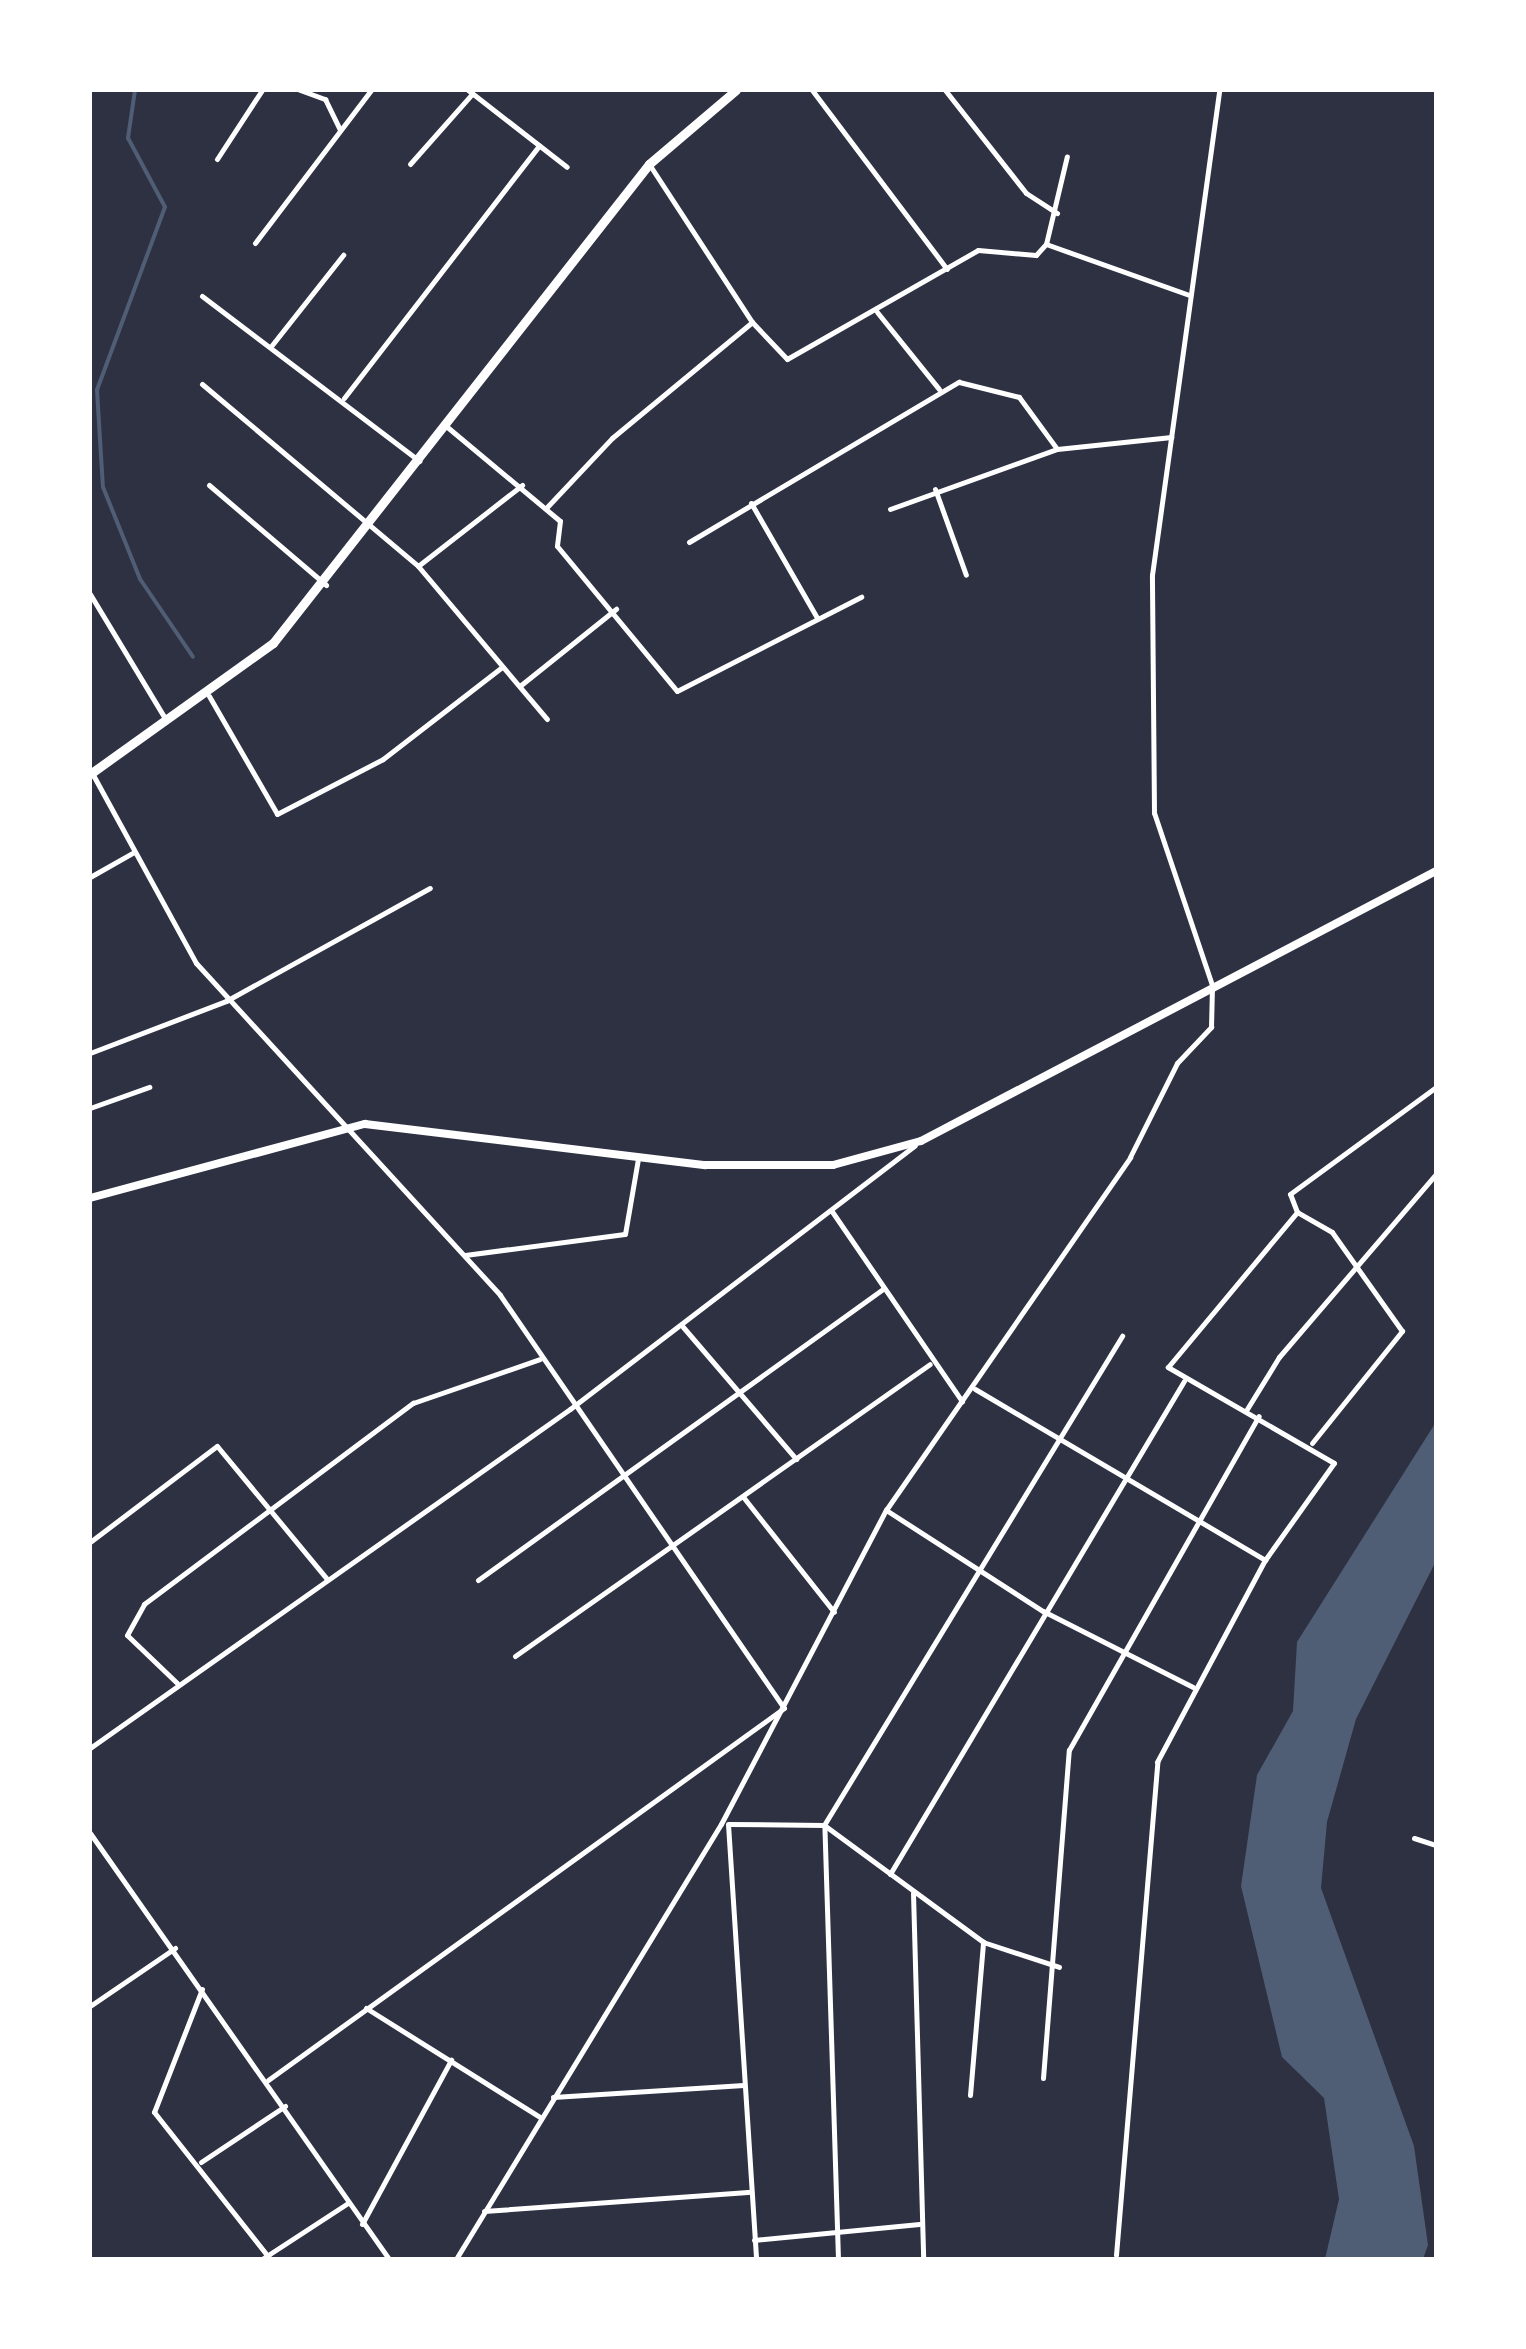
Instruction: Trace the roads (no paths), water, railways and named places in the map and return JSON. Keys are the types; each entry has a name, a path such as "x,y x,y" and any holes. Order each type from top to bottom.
{"main road":[{"path":"91,773 209,696 326,585 649,164 736,90"}],"street":[{"path":"217,159 262,90"},
{"path":"300,90 325,99 340,131"},
{"path":"255,243 371,90"},
{"path":"812,90 947,269"},
{"path":"946,90 1026,192 1057,213"},
{"path":"456,2259 724,1824 886,1510 974,1389 1130,1156 1176,1063 1212,1026 1212,984 1154,814 1152,575 1219,90"},
{"path":"410,164 470,92 567,167"},
{"path":"344,398 538,146"},
{"path":"649,164 752,322 780,356 795,359 978,250 1036,255 1046,244 1057,213 1066,156"},
{"path":"1046,244 1188,295"},
{"path":"272,345 343,255"},
{"path":"202,296 344,398 420,462"},
{"path":"877,312 940,389"},
{"path":"547,508 612,438 752,322"},
{"path":"202,384 372,523 418,566 547,719"},
{"path":"689,542 940,389 1002,386 1057,449"},
{"path":"446,426 547,508 564,531 558,546 616,609 677,691 861,597"},
{"path":"890,509 935,488 1057,449 1171,437"},
{"path":"209,485 326,585"},
{"path":"418,566 522,485"},
{"path":"935,488 966,575"},
{"path":"751,503 817,618"},
{"path":"90,594 168,722"},
{"path":"521,685 616,609"},
{"path":"209,696 276,814 383,759 502,667"},
{"path":"91,773 134,852 226,1001 465,1255 784,1708"},
{"path":"90,876 134,852"},
{"path":"90,1748 683,1327 921,1141 1212,984 1436,871"},
{"path":"90,1053 226,1001 430,888"},
{"path":"90,1108 150,1087"},
{"path":"1116,2254 1150,1790 1194,1687 1265,1560 1334,1463 1312,1443 1184,1381 1169,1371 1170,1358 1297,1212 1294,1190 1436,1087"},
{"path":"90,1198 347,1126 638,1159 780,1170 921,1141"},
{"path":"465,1255 626,1234 638,1159"},
{"path":"1246,1410 1353,1272 1436,1174"},
{"path":"831,1210 930,1364 962,1401"},
{"path":"1297,1212 1332,1232 1353,1272 1402,1331 1312,1443"},
{"path":"478,1580 621,1481 883,1289"},
{"path":"683,1327 796,1459"},
{"path":"838,2259 824,1825 979,1575 1054,1440 1122,1336"},
{"path":"177,1683 137,1650 130,1620 274,1506 434,1390 540,1359"},
{"path":"515,1656 930,1364"},
{"path":"890,1874 1184,1381"},
{"path":"974,1389 1200,1527 1265,1560"},
{"path":"1043,2078 1059,1968 1061,1778 1124,1656 1259,1416"},
{"path":"90,1542 217,1446 274,1506 327,1578"},
{"path":"744,1498 834,1612"},
{"path":"886,1510 979,1575 1043,1612 1124,1656 1194,1687"},
{"path":"268,2080 784,1708"},
{"path":"724,1824 824,1825 983,1942 1059,1968"},
{"path":"724,1824 756,2259"},
{"path":"91,1836 268,2080 389,2259"},
{"path":"1414,1838 1436,1844"},
{"path":"912,1893 919,2224 924,2259"},
{"path":"970,2096 983,1942"},
{"path":"90,2006 175,1948"},
{"path":"202,1989 154,2112 201,2162 267,2258 348,2203"},
{"path":"366,2008 540,2117"},
{"path":"362,2224 451,2060"},
{"path":"553,2097 745,2085"},
{"path":"201,2162 286,2106"},
{"path":"484,2211 751,2192"},
{"path":"754,2240 835,2236 919,2224"}],"water":[{"path":"1436,1422 1436,1561 1356,1719 1327,1822 1321,1888 1414,2146 1428,2245 1423,2259 1325,2259 1339,2199 1324,2098 1282,2057 1241,1886 1257,1775 1293,1711 1297,1642"}],"waterway":[{"path":"135,90 128,138 165,207 97,390 103,487 140,579 193,657"}]}
